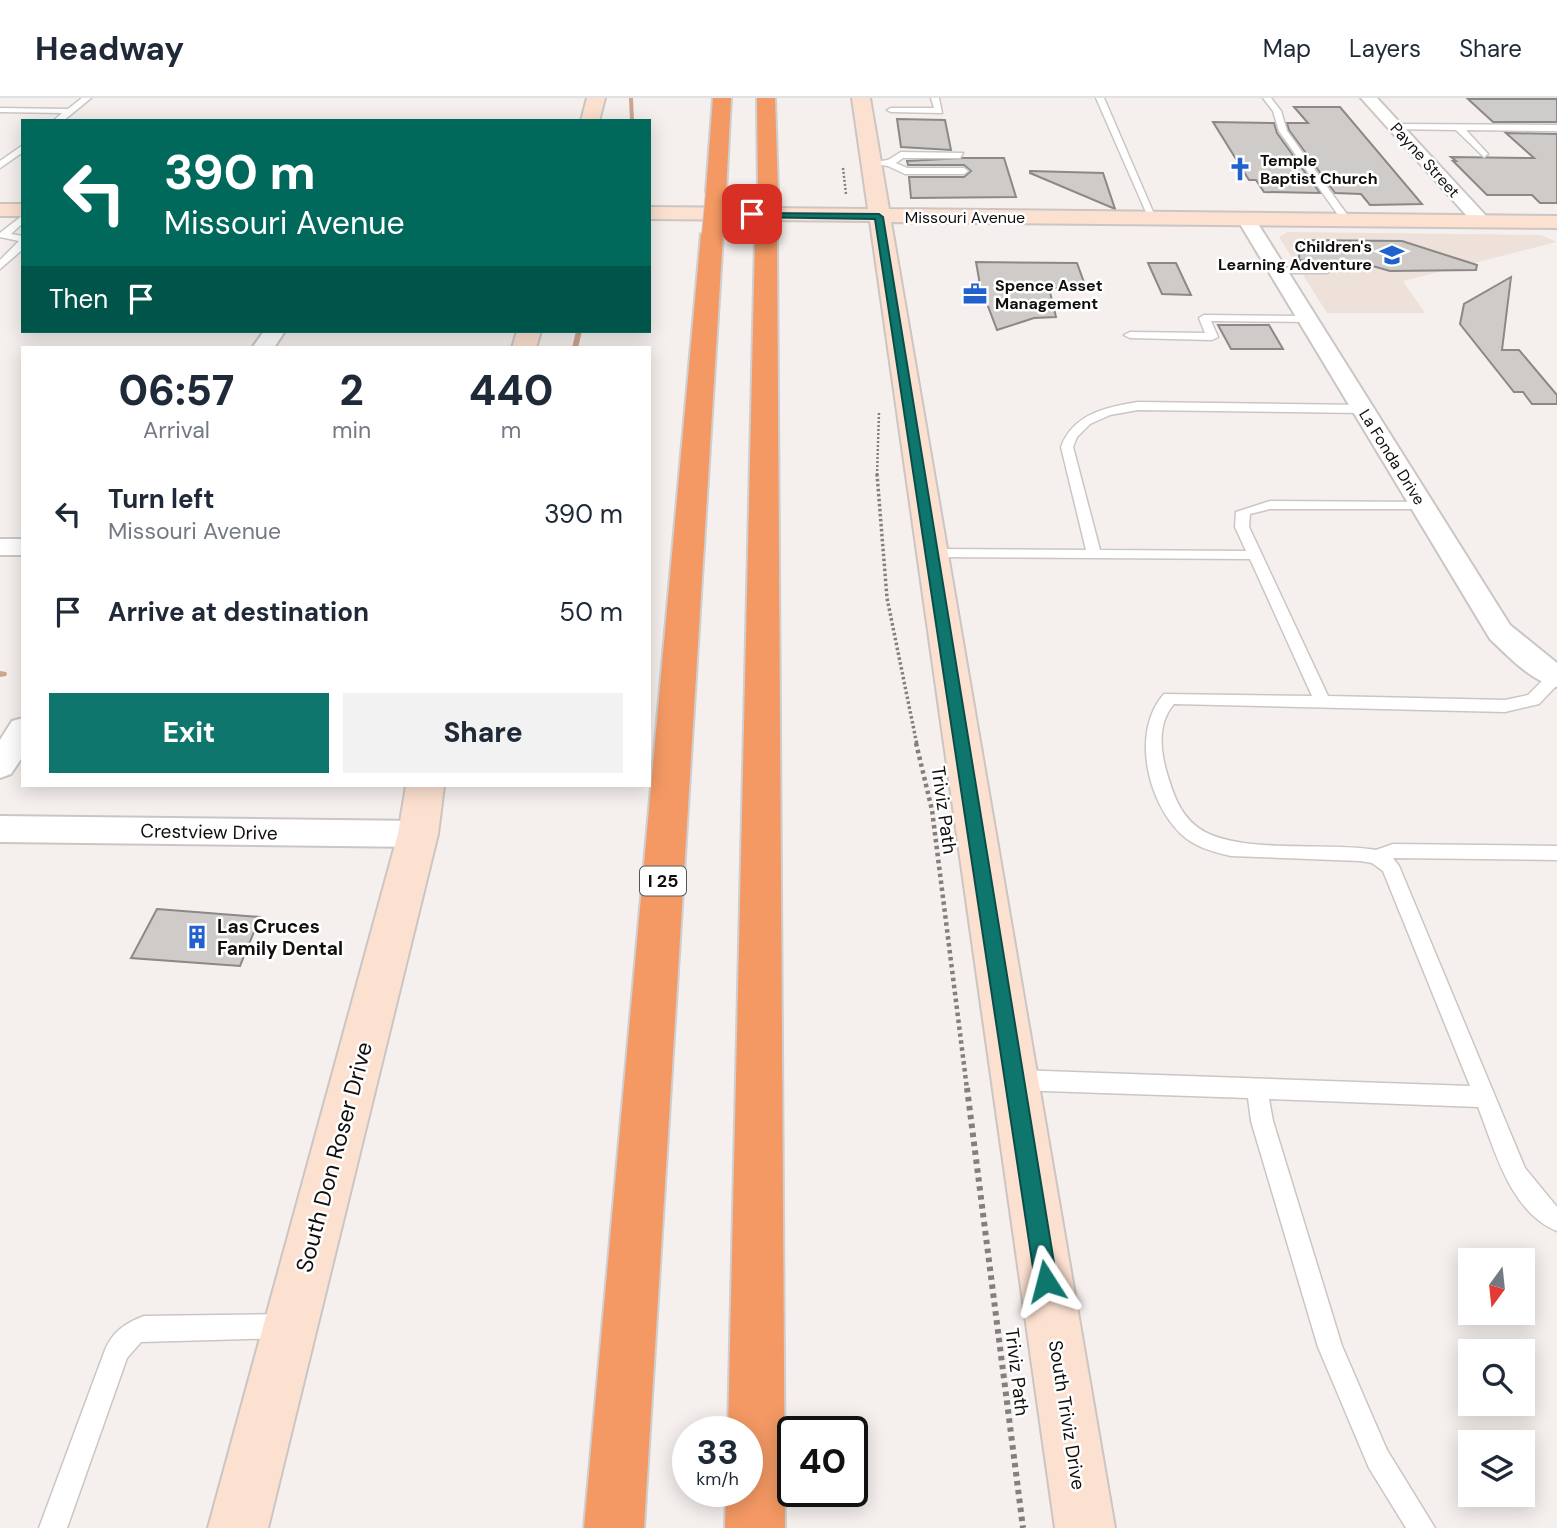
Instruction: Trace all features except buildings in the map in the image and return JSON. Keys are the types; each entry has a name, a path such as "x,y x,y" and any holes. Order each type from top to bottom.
{"highway":[{"name":"I 25","path":"614,1528 722,98"},
{"path":"755,1528 768,192 766,98"}],"street":[{"path":"591,119 596,98"},
{"name":"South Triviz Drive","path":"861,98 881,163 866,216 932,553 1085,1528"},
{"name":"Payne Street","path":"1369,98 1482,222"},
{"path":"0,210 21,210"},
{"name":"Missouri Avenue","path":"651,213 1346,220"},
{"name":"La Fonda Drive","path":"1246,219 1500,632 1528,658 1557,677"},
{"path":"1346,220 1557,222"},
{"path":"0,547 21,547"},
{"path":"0,766 21,732"},
{"name":"South Don Roser Drive","path":"237,1528 418,834 425,787"},
{"name":"Crestview Drive","path":"0,829 418,834"}],"lane":[{"path":"60,119 87,98"},
{"path":"891,110 939,111 935,98"},
{"path":"1100,98 1154,219"},
{"path":"1267,98 1277,111 1283,131 1346,220"},
{"path":"0,110 70,111"},
{"path":"1395,127 1557,128"},
{"path":"1458,127 1484,154"},
{"path":"0,149 21,149"},
{"path":"0,165 21,150"},
{"path":"881,163 901,155 960,155"},
{"path":"881,163 905,170 964,172"},
{"path":"1,235 21,220"},
{"path":"1,235 21,242"},
{"path":"3,260 21,243"},
{"path":"3,260 21,243"},
{"path":"1278,271 1327,270"},
{"path":"1130,335 1212,337 1204,318 1307,319"},
{"path":"1094,554 1066,452 1068,440 1091,419 1110,409 1138,406 1363,409"},
{"path":"1323,702 1242,527 1240,517 1246,509 1270,505 1421,505"},
{"path":"932,553 1256,555"},
{"path":"1557,677 1534,700 1515,705 1171,698 1156,713 1152,728 1157,767 1177,818 1188,831 1219,846 1376,857 1393,851 1557,853"},
{"path":"1376,857 1391,868 1517,1176 1545,1212 1557,1220"},
{"path":"1014,1080 1484,1097"},
{"path":"1257,1090 1262,1121 1330,1347 1378,1459 1421,1528"},
{"path":"53,1528 117,1350 132,1333 144,1328 290,1326"}],"path":[{"path":"842,159 866,216"},
{"name":"Triviz Path","path":"878,401 877,499 884,565 897,660 921,750 932,810 1023,1528"}],"shaded area":[{"path":"1287,232 1541,235 1557,242 1403,281 1425,313 1327,313 1279,237"}],"waterway":[{"path":"631,98 632,119"},
{"path":"575,346 579,333"}],"place":[{"name":"Temple Baptist Church","path":"1240,169"},
{"name":"Children's Learning Adventure","path":"1392,255"},
{"name":"Spence Asset Management","path":"975,294"},
{"name":"Las Cruces Family Dental","path":"197,937"}],"route":[{"path":"752,214 879,217 1046,1281"}]}
